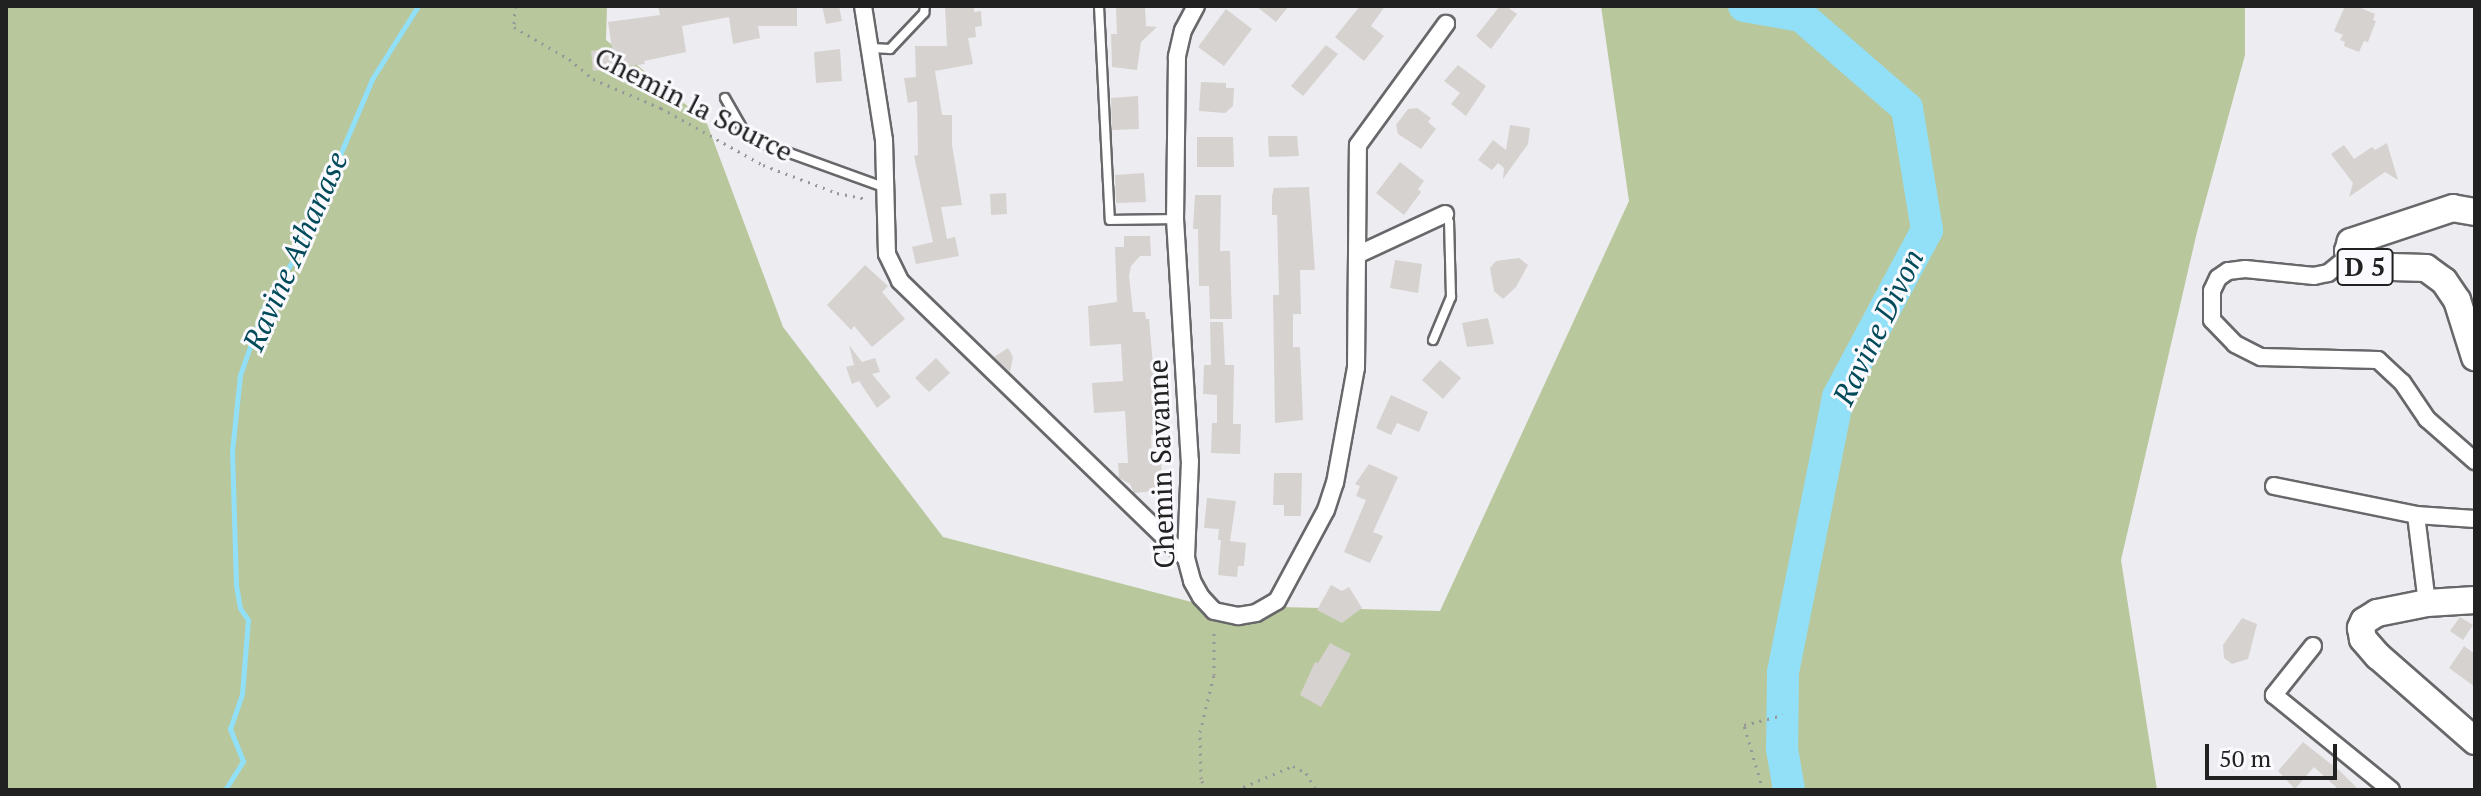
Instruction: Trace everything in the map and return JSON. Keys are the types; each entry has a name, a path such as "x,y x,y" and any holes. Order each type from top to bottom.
{"main road":[{"name":"D 5","path":"2475,212 2453,208 2351,242 2348,257 2351,262 2367,267 2426,268 2444,281 2457,300 2475,357"},
{"path":"2475,600 2427,603 2377,613 2364,621 2363,639 2475,741"}],"street":[{"path":"863,6 884,140 887,254 900,281 1186,558"},
{"name":"Chemin Savanne","path":"1196,6 1183,30 1177,57 1175,219 1190,461 1186,558 1192,581 1216,612"},
{"path":"1216,612 1238,616 1256,613 1277,601 1326,510 1346,435 1356,368 1358,145 1380,109 1446,24"},
{"path":"1359,254 1445,214"},
{"path":"2348,257 2328,273 2314,276 2245,269 2228,271 2218,278 2212,291 2212,320 2235,344 2261,357 2378,360 2402,382 2427,419 2475,461"},
{"path":"2274,486 2416,515 2475,519"},
{"path":"2416,515 2427,603"},
{"path":"2313,646 2274,695 2391,790"}],"lane":[{"path":"872,48 890,49 924,13 925,6"},
{"path":"1099,6 1110,220 1175,219"},
{"path":"725,98 748,138 883,187"},
{"path":"1433,340 1451,297 1449,222 1445,214"}],"path":[{"name":"Chemin la Source","path":"515,6 514,27 569,59 593,79 661,108 763,165 837,193 874,200 885,207"},
{"path":"1206,790 1201,779 1200,732 1214,675 1216,612"},
{"path":"1763,790 1744,725 1783,715"},
{"path":"1236,790 1293,766 1306,773 1316,790"}],"green space":[{"path":"6,6 607,6 606,40 706,121 783,327 943,537 1203,605 1440,611 1629,201 1601,6 2245,6 2245,55 2197,232 2121,560 2157,790 6,790"}],"building":[{"path":"658,6 797,6 797,26 758,26 760,38 733,44 729,17 682,26 686,52 644,61 645,64 593,71 591,51 612,48 608,22 660,15"},
{"path":"822,6 839,6 842,21 826,24"},
{"path":"945,6 974,6 974,12 981,11 982,26 975,27 976,37 968,38 973,64 935,71 942,115 952,115 952,145 962,205 941,207 947,239 955,237 959,256 916,264 912,247 933,242 914,156 918,155 917,101 908,103 904,78 916,77 915,46 947,46"},
{"path":"1116,6 1145,6 1146,26 1157,27 1141,42 1137,70 1112,67 1111,34 1117,34"},
{"path":"1256,6 1289,6 1276,22"},
{"path":"1360,6 1385,6 1371,26 1384,36 1364,61 1335,37"},
{"path":"1500,6 1506,6 1517,14 1491,49 1476,36"},
{"path":"2345,6 2356,6 2375,14 2373,20 2376,21 2368,42 2364,41 2359,52 2344,46 2345,42 2340,40 2343,35 2334,31"},
{"path":"1226,9 1252,29 1224,66 1198,47"},
{"path":"1326,45 1338,54 1303,96 1291,86"},
{"path":"840,49 842,81 816,83 814,52"},
{"path":"1458,65 1486,86 1466,116 1451,104 1460,93 1444,81"},
{"path":"1201,82 1226,83 1226,88 1234,88 1233,106 1225,113 1199,111"},
{"path":"1138,96 1139,129 1112,130 1111,98"},
{"path":"1417,108 1431,118 1428,122 1436,129 1421,149 1398,134 1396,125 1408,109"},
{"path":"1510,125 1530,128 1528,144 1503,179 1504,168 1498,163 1492,170 1478,160 1493,140 1506,150"},
{"path":"1268,136 1297,136 1299,156 1269,157"},
{"path":"1197,137 1233,137 1234,167 1197,167"},
{"path":"2387,143 2398,180 2385,172 2349,197 2353,183 2331,154 2344,145 2354,159 2372,147 2375,150"},
{"path":"1400,162 1424,181 1418,189 1421,192 1404,215 1376,193"},
{"path":"1144,173 1146,202 1116,203 1115,175"},
{"path":"1309,187 1315,270 1300,270 1301,314 1293,314 1293,347 1300,347 1303,420 1275,423 1273,295 1279,295 1277,215 1272,215 1272,196 1274,188"},
{"path":"1006,193 1007,214 991,215 990,194"},
{"path":"1195,195 1221,195 1220,251 1230,251 1232,319 1210,319 1209,286 1199,286 1198,229 1193,229"},
{"path":"1124,236 1150,236 1151,256 1140,256 1131,266 1129,276 1133,312 1145,312 1146,319 1149,319 1159,434 1151,435 1152,461 1161,460 1163,490 1134,493 1130,484 1119,478 1118,463 1128,463 1125,411 1094,413 1092,383 1123,381 1121,344 1090,346 1088,306 1117,302 1115,247 1124,247"},
{"path":"1519,258 1528,265 1516,287 1503,299 1494,291 1490,268 1496,261"},
{"path":"1395,260 1422,264 1418,293 1390,288"},
{"path":"865,265 888,286 882,292 905,319 872,347 854,326 851,330 827,305"},
{"path":"1488,318 1494,344 1467,347 1462,323"},
{"path":"1210,322 1223,322 1225,365 1234,365 1233,424 1241,424 1240,454 1211,453 1212,423 1217,423 1217,395 1203,394 1204,365 1211,365"},
{"path":"849,345 862,362 875,358 880,372 872,374 891,397 877,408 859,381 852,384 846,367 854,365"},
{"path":"1008,348 1013,357 1010,372 994,357"},
{"path":"936,358 950,373 929,392 915,378"},
{"path":"1440,360 1461,378 1443,399 1422,380"},
{"path":"1391,395 1428,412 1419,432 1397,423 1391,435 1376,428"},
{"path":"1369,464 1398,477 1373,532 1383,536 1370,563 1344,552 1366,500 1356,496 1360,486 1355,484"},
{"path":"1274,473 1302,473 1301,516 1284,516 1284,505 1273,505"},
{"path":"1207,498 1236,501 1230,541 1246,543 1244,566 1238,566 1237,577 1218,575 1221,540 1218,540 1219,529 1204,528"},
{"path":"1331,585 1342,591 1349,587 1362,608 1342,623 1317,610"},
{"path":"2460,617 2473,625 2463,640 2450,631"},
{"path":"2242,618 2257,624 2248,659 2232,664 2224,658 2223,645"},
{"path":"1330,643 1351,654 1321,707 1300,695 1315,662 1318,663"},
{"path":"2464,646 2475,654 2475,687 2449,668"},
{"path":"2303,742 2359,790 2339,790 2314,767 2295,789 2278,771"}],"waterway":[{"name":"Ravine Athanase","path":"225,790 243,761 230,729 242,694 248,620 240,608 236,585 232,451 240,375 264,307 300,249 372,79 418,6"},
{"name":"Ravine Divon","path":"1744,6 1801,16 1907,108 1927,230 1838,397 1783,672 1782,749 1789,790"}]}
